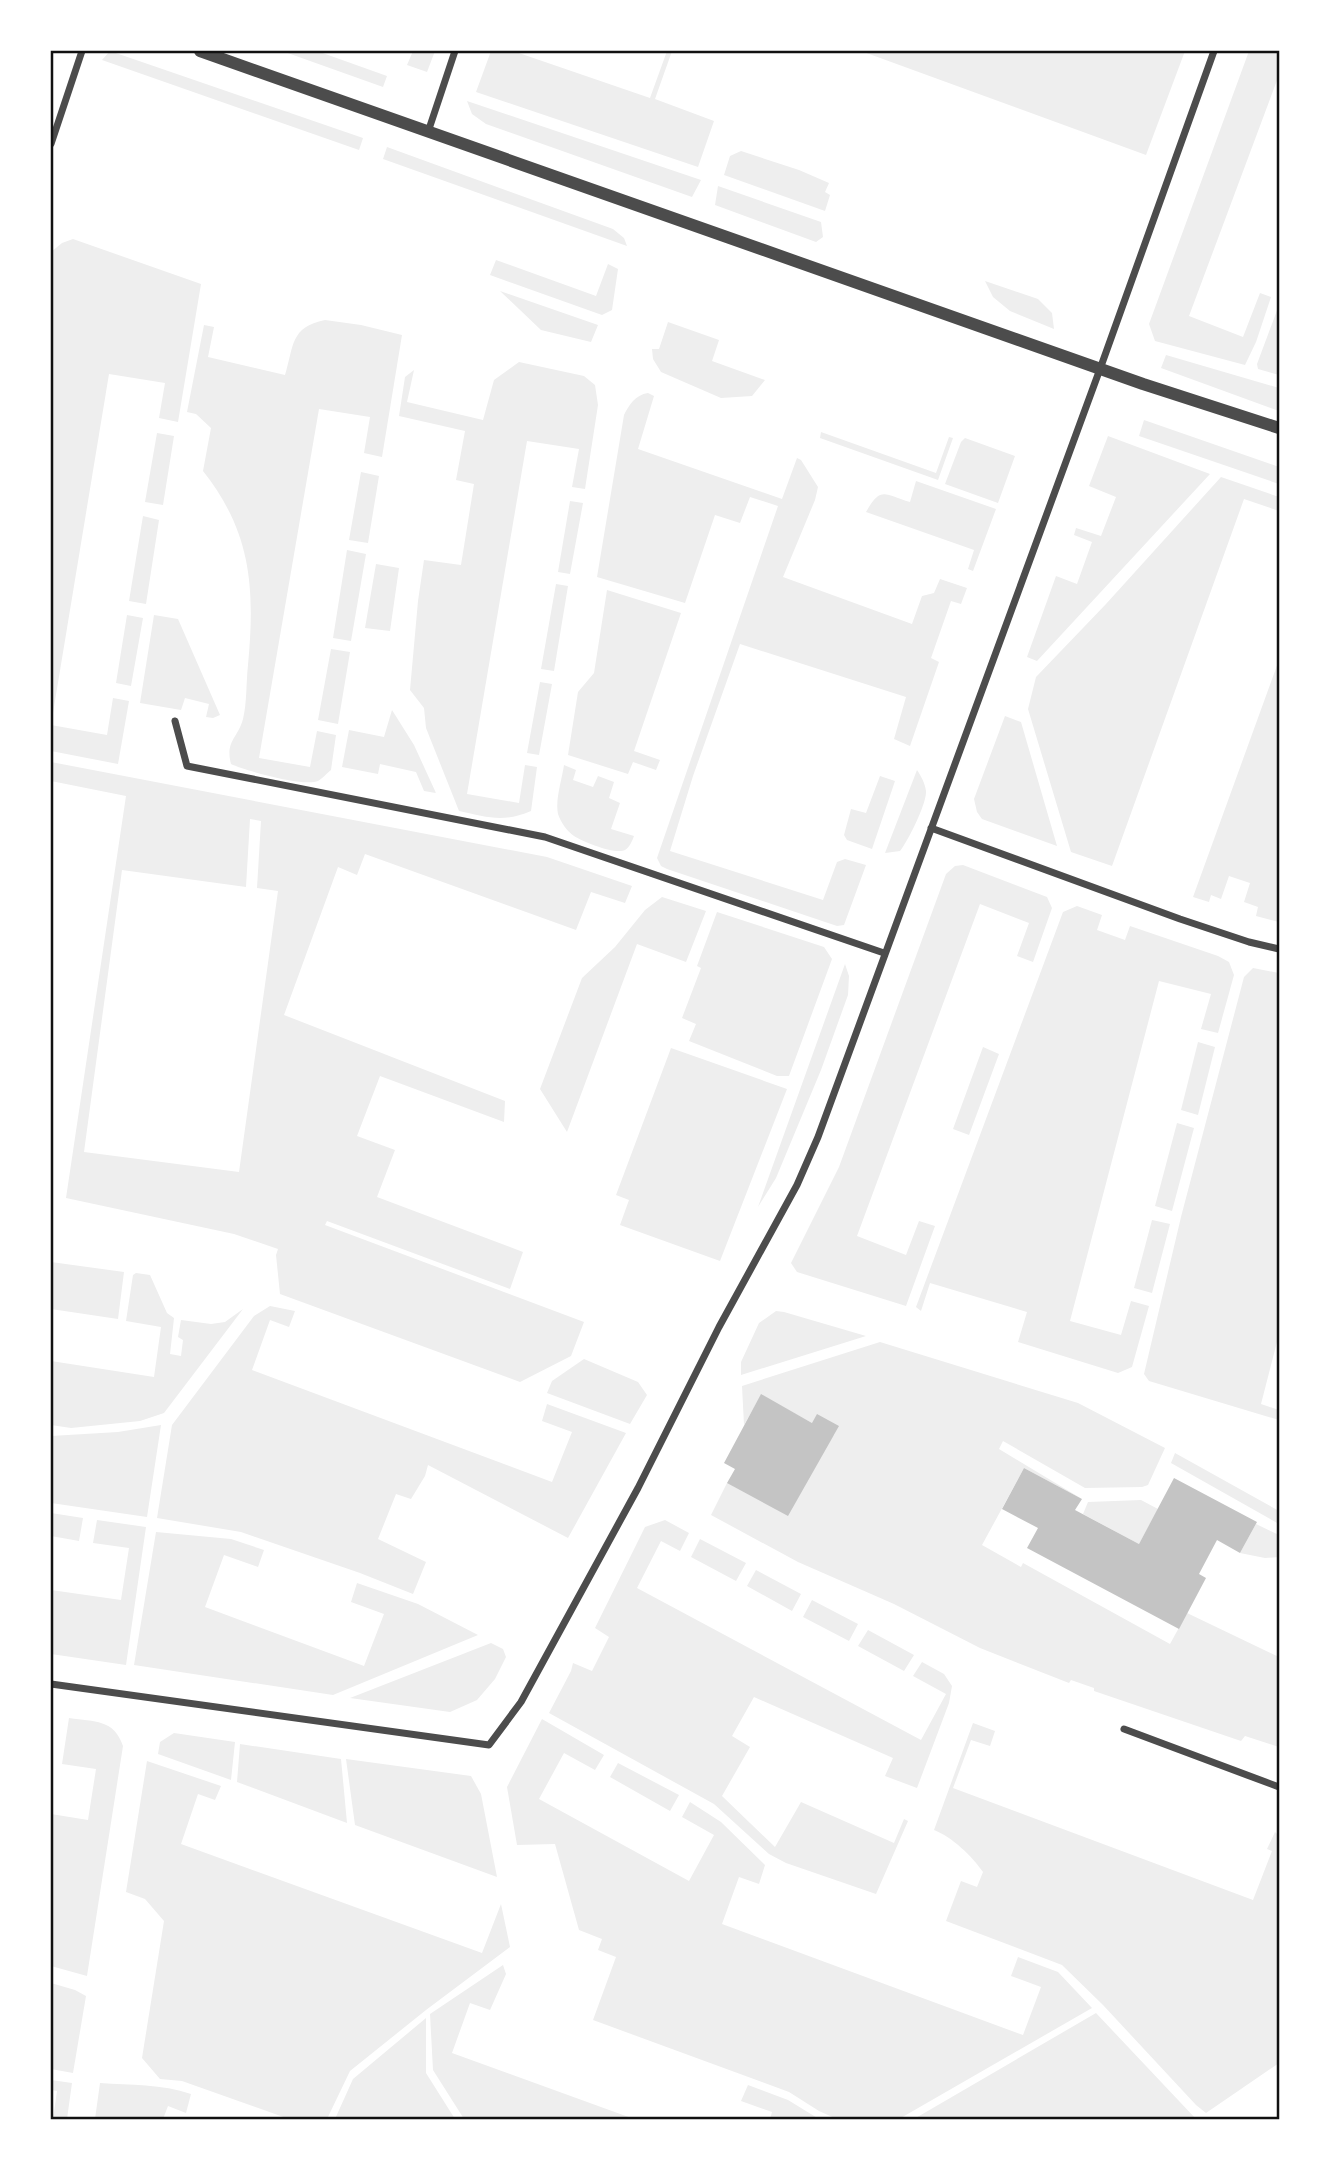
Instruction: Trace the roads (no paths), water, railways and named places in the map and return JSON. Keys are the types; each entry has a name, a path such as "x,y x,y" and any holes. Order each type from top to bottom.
{"street":[{"path":"51,144 82,51"},
{"path":"200,51 1100,369 1279,428"},
{"path":"428,132 455,51"},
{"path":"51,1684 489,1745 521,1702 638,1488 719,1327 797,1185 818,1137 1214,51"},
{"path":"175,721 187,766 545,837 884,953"},
{"path":"930,828 1180,919 1279,949"},
{"path":"1124,1729 1279,1787"}]}
